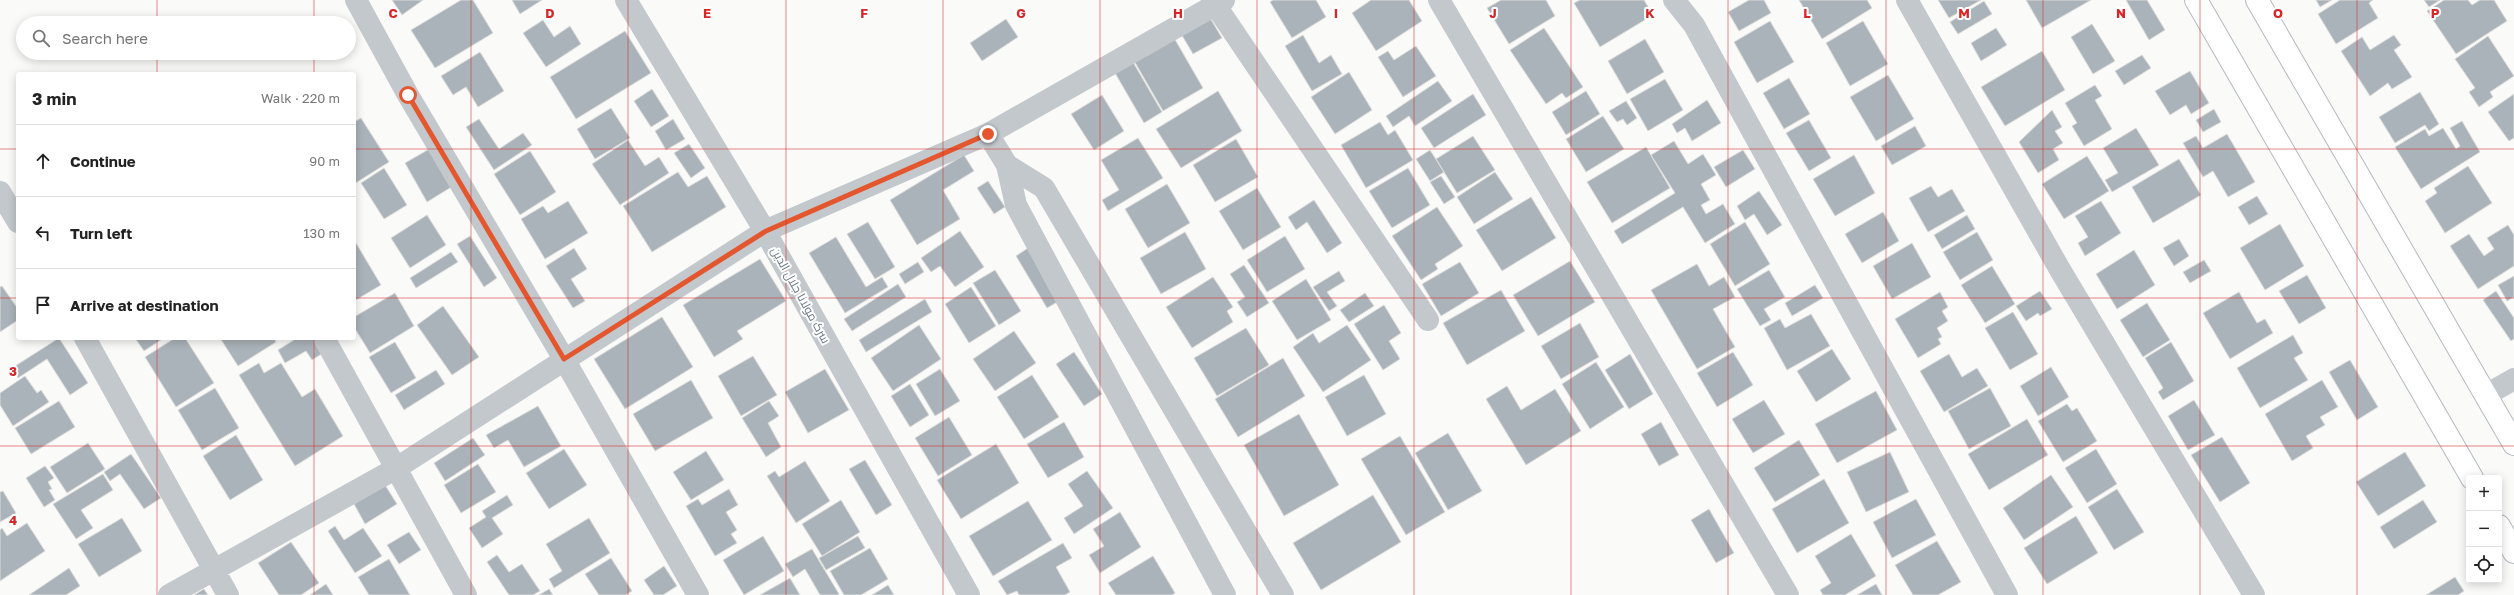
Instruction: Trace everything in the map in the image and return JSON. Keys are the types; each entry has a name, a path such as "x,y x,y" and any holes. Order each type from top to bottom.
{"main road":[{"path":"2196,0 2470,475"},
{"path":"2257,0 2514,444"},
{"path":"2502,531 2514,552"}],"street":[{"path":"356,0 408,95 564,359 698,595"},
{"name":"سرک مولانا جلال الدین","path":"626,0 766,231 969,595"},
{"path":"1439,0 1788,595"},
{"path":"1674,0 1694,25 2008,595"},
{"path":"1907,0 2059,268 2254,595"},
{"path":"170,595 213,569 395,469 564,359 766,231 988,134 1217,2 1428,320"},
{"path":"988,134 1007,165 1016,205 1225,595"},
{"path":"1007,165 1044,188 1283,595"},
{"path":"0,192 16,219"},
{"path":"86,340 228,595"},
{"path":"325,340 466,595"},
{"path":"2486,395 2514,379"}],"building":[{"path":"392,0 423,0 402,15"},
{"path":"461,0 473,0 493,33 435,68 411,30"},
{"path":"512,0 542,0 520,14"},
{"path":"1273,0 1316,0 1326,17 1292,38 1270,2"},
{"path":"1371,0 1409,0 1422,21 1376,51 1352,13"},
{"path":"1501,0 1546,0 1555,16 1509,44 1487,8"},
{"path":"1580,0 1644,0 1653,15 1600,47 1574,3"},
{"path":"1749,0 1764,0 1771,13 1739,31 1728,12"},
{"path":"1799,0 1867,0 1872,8 1822,39"},
{"path":"1938,0 1981,0 1949,18"},
{"path":"2026,0 2091,0 2042,28"},
{"path":"2126,0 2147,0 2165,30 2149,40"},
{"path":"2316,0 2332,0 2320,7"},
{"path":"2340,0 2373,0 2369,3 2378,18 2336,44 2318,14"},
{"path":"2424,0 2440,0 2429,7"},
{"path":"2444,0 2468,0 2472,5 2480,0 2494,0 2507,21 2456,54 2427,11"},
{"path":"1984,1 1992,14 1958,34 1950,22"},
{"path":"1209,16 1222,38 1193,54 1180,32"},
{"path":"1006,19 1018,37 982,61 970,43"},
{"path":"543,20 554,37 570,26 581,44 546,67 523,33"},
{"path":"1770,21 1794,62 1757,83 1734,42"},
{"path":"1863,21 1888,64 1850,86 1826,43"},
{"path":"2092,24 2115,61 2093,74 2071,37"},
{"path":"1544,28 1583,87 1566,98 1562,93 1546,104 1510,50"},
{"path":"1996,28 2007,45 1981,61 1971,43"},
{"path":"625,31 651,73 576,119 550,77"},
{"path":"1303,35 1319,63 1331,55 1342,74 1312,91 1285,46"},
{"path":"2394,35 2401,45 2394,50 2412,77 2392,89 2388,83 2370,96 2341,51 2362,37 2370,50"},
{"path":"1173,36 1203,88 1163,111 1133,59"},
{"path":"2488,36 2514,76 2490,92 2493,97 2479,107 2469,92 2475,88 2455,59"},
{"path":"1645,39 1664,72 1627,94 1608,61"},
{"path":"1416,46 1436,76 1403,97 1378,57 1388,51 1394,60"},
{"path":"2042,51 2065,90 2005,126 1981,87"},
{"path":"480,52 504,91 478,107 466,87 453,95 441,76"},
{"path":"2142,55 2151,68 2124,85 2115,71"},
{"path":"1133,62 1162,112 1144,123 1115,73"},
{"path":"2190,71 2209,103 2191,114 2186,105 2170,115 2155,91"},
{"path":"1349,72 1372,110 1335,134 1311,97"},
{"path":"1888,75 1914,119 1876,141 1850,97"},
{"path":"1789,78 1810,114 1784,129 1763,93"},
{"path":"1665,79 1683,110 1648,131 1630,99"},
{"path":"1438,81 1452,101 1415,126 1409,116 1393,127 1386,116"},
{"path":"2095,85 2102,96 2095,100 2112,129 2084,146 2072,126 2077,123 2065,103"},
{"path":"652,89 669,116 651,127 634,101"},
{"path":"1218,91 1242,131 1181,168 1156,129"},
{"path":"1586,91 1600,114 1566,135 1552,112"},
{"path":"2420,92 2439,124 2429,131 2425,125 2395,143 2379,117"},
{"path":"1473,94 1486,115 1434,148 1421,128"},
{"path":"2514,94 2514,138 2509,141 2488,112"},
{"path":"1102,95 1124,131 1094,150 1071,114"},
{"path":"1707,100 1721,123 1692,141 1685,128 1677,133 1672,124"},
{"path":"1626,101 1637,118 1627,125 1623,119 1617,122 1609,111"},
{"path":"611,108 630,138 595,159 577,129"},
{"path":"2214,109 2221,122 2203,132 2196,120"},
{"path":"2052,110 2062,127 2055,131 2063,143 2053,149 2059,160 2038,173 2019,142"},
{"path":"1603,116 1624,149 1586,172 1566,139"},
{"path":"361,118 389,162 356,183 356,121"},
{"path":"479,119 499,149 523,133 532,145 494,170 466,127"},
{"path":"673,119 685,139 666,150 655,131"},
{"path":"1809,120 1831,158 1809,171 1786,133"},
{"path":"2462,121 2480,152 2421,189 2395,147 2425,129 2429,136 2443,128 2456,149 2460,146 2450,128"},
{"path":"1380,122 1388,135 1395,130 1413,160 1366,188 1341,145"},
{"path":"1915,126 1926,146 1892,165 1881,146"},
{"path":"2136,128 2159,165 2112,192 2105,180 2118,173 2103,148"},
{"path":"2227,134 2255,182 2228,197 2213,171 2203,177 2183,143 2196,136 2203,148"},
{"path":"1473,136 1495,170 1457,193 1436,159"},
{"path":"1138,138 1163,178 1108,211 1102,200 1119,190 1101,160"},
{"path":"1236,139 1258,177 1215,202 1193,165"},
{"path":"628,140 645,166 659,157 669,173 620,205 592,164"},
{"path":"1674,141 1688,164 1703,154 1716,175 1701,184 1710,200 1701,205 1706,214 1723,204 1735,224 1705,243 1683,207 1622,244 1614,231 1675,193 1651,155"},
{"path":"689,144 705,168 691,178 674,153"},
{"path":"1646,147 1670,188 1612,223 1587,182"},
{"path":"431,148 453,186 427,202 405,163"},
{"path":"1430,150 1444,172 1430,181 1416,159"},
{"path":"1743,150 1755,169 1726,187 1714,167"},
{"path":"530,151 556,192 520,215 494,174"},
{"path":"964,155 974,171 943,190 960,219 917,245 890,200"},
{"path":"1854,155 1875,193 1835,216 1813,179"},
{"path":"2087,156 2109,191 2064,219 2042,184"},
{"path":"2179,159 2201,195 2153,223 2132,187"},
{"path":"2468,166 2492,203 2445,233 2425,201 2437,193 2434,188"},
{"path":"384,168 407,205 384,219 361,183"},
{"path":"1408,168 1430,205 1392,228 1369,191"},
{"path":"678,172 688,187 707,176 726,207 652,252 623,206"},
{"path":"1495,172 1513,199 1474,224 1457,197"},
{"path":"1441,176 1455,197 1444,204 1430,182"},
{"path":"988,181 1005,207 994,214 977,188"},
{"path":"1167,184 1190,223 1148,248 1125,209"},
{"path":"1931,186 1938,197 1952,189 1965,211 1928,232 1909,198"},
{"path":"1257,188 1281,227 1243,250 1219,211"},
{"path":"1759,191 1782,225 1767,235 1754,214 1745,220 1737,206"},
{"path":"2257,196 2268,214 2249,225 2238,207"},
{"path":"1531,197 1556,238 1502,271 1476,230"},
{"path":"1314,200 1342,243 1327,253 1307,222 1296,230 1288,217"},
{"path":"568,201 588,233 545,259 521,219 543,206 548,213"},
{"path":"2101,201 2121,233 2085,256 2078,243 2088,237 2075,216"},
{"path":"1437,207 1463,246 1435,264 1438,269 1421,280 1392,236"},
{"path":"1883,212 1899,241 1862,263 1845,234"},
{"path":"427,215 446,245 410,268 391,238"},
{"path":"1967,215 1975,229 1942,249 1934,235"},
{"path":"868,222 895,267 875,279 847,234"},
{"path":"1745,222 1770,264 1735,286 1710,244"},
{"path":"2280,224 2304,266 2265,290 2240,248"},
{"path":"2508,225 2514,235 2514,266 2478,289 2450,246 2469,234 2484,256 2494,249 2487,238"},
{"path":"960,231 984,267 955,287 940,266 931,272 921,258"},
{"path":"1185,232 1206,269 1161,294 1140,258"},
{"path":"1977,232 1993,260 1960,280 1943,252"},
{"path":"470,236 497,278 484,287 457,244"},
{"path":"1285,236 1305,269 1267,292 1247,260"},
{"path":"836,237 866,287 882,277 888,287 845,313 809,253"},
{"path":"2179,239 2189,256 2174,266 2163,248"},
{"path":"356,243 381,285 356,300"},
{"path":"1912,243 1931,277 1892,299 1873,266"},
{"path":"574,248 587,269 571,279 585,301 573,308 546,266"},
{"path":"1028,248 1059,301 1047,308 1016,256"},
{"path":"2134,250 2155,285 2117,309 2096,274"},
{"path":"451,252 458,262 416,288 410,278"},
{"path":"760,259 786,301 737,331 743,339 714,357 683,305"},
{"path":"2204,260 2211,271 2190,283 2183,272"},
{"path":"1570,261 1595,302 1538,336 1513,295"},
{"path":"918,262 924,272 905,284 899,274"},
{"path":"1460,262 1479,293 1441,316 1422,284"},
{"path":"1697,264 1709,286 1724,277 1735,297 1713,309 1735,347 1697,369 1651,290"},
{"path":"1244,265 1269,303 1247,317 1237,302 1245,297 1230,274"},
{"path":"1992,266 2015,304 1985,323 1961,285"},
{"path":"995,270 1021,311 999,325 973,283"},
{"path":"1769,270 1785,297 1764,309 1771,320 1760,326 1737,289"},
{"path":"1339,271 1345,281 1327,292 1337,306 1329,311 1313,287"},
{"path":"2307,275 2326,308 2299,324 2279,291"},
{"path":"2514,276 2514,297 2507,301 2498,285"},
{"path":"1213,277 1233,307 1227,311 1233,322 1192,348 1166,307"},
{"path":"1306,279 1331,320 1297,340 1272,301"},
{"path":"898,284 906,297 852,331 844,319"},
{"path":"1815,285 1823,298 1792,316 1785,303"},
{"path":"2,286 16,306 16,321 0,332 0,287"},
{"path":"971,287 996,326 969,343 945,304"},
{"path":"1501,290 1525,331 1467,365 1443,323"},
{"path":"2040,291 2052,309 2040,316 2038,313 2026,321 2016,306"},
{"path":"2496,291 2514,318 2514,339 2511,341 2483,300"},
{"path":"1940,292 1948,307 1942,311 1948,321 1937,328 1942,337 1938,339 1941,344 1918,358 1895,319"},
{"path":"2239,292 2257,323 2265,319 2273,333 2230,359 2203,313"},
{"path":"395,293 414,326 370,353 356,330 356,316"},
{"path":"1365,293 1374,306 1349,322 1340,310"},
{"path":"925,299 932,312 866,352 859,340"},
{"path":"2147,303 2170,340 2143,357 2120,320"},
{"path":"1384,305 1401,333 1389,341 1400,359 1383,370 1354,324"},
{"path":"443,306 479,357 452,375 417,325"},
{"path":"2013,312 2038,354 2010,370 1985,328"},
{"path":"1811,314 1830,346 1787,370 1764,328 1780,319 1785,328"},
{"path":"662,317 693,367 625,409 594,359"},
{"path":"1580,323 1599,357 1561,379 1541,346"},
{"path":"919,325 941,359 893,391 871,358"},
{"path":"1347,325 1371,360 1323,392 1293,347 1313,333 1319,343"},
{"path":"1246,328 1269,365 1217,396 1194,358"},
{"path":"1014,331 1036,363 995,391 973,359"},
{"path":"2293,335 2303,353 2294,358 2308,380 2260,408 2237,368"},
{"path":"56,340 60,340 88,383 70,395 47,359 18,378 12,368"},
{"path":"136,340 160,340 144,351"},
{"path":"172,340 186,340 214,383 176,407 145,357"},
{"path":"221,340 275,340 276,342 238,366"},
{"path":"294,340 315,340 323,353 312,360 306,351 285,363 278,350"},
{"path":"395,342 416,378 391,393 369,357"},
{"path":"2171,342 2194,381 2163,400 2158,392 2163,388 2145,358"},
{"path":"1832,349 1851,379 1816,402 1797,371"},
{"path":"1074,352 1102,394 1084,406 1056,364"},
{"path":"1733,352 1753,385 1717,407 1697,373"},
{"path":"1630,354 1653,394 1629,409 1605,370"},
{"path":"1949,354 1962,377 1977,368 1988,386 1944,412 1920,371"},
{"path":"753,356 777,395 741,416 718,376"},
{"path":"1283,358 1305,396 1238,437 1215,399"},
{"path":"2350,360 2378,407 2357,420 2329,372"},
{"path":"1596,362 1624,407 1590,429 1562,384"},
{"path":"259,363 264,373 281,363 302,397 315,389 343,436 295,466 239,375"},
{"path":"2051,367 2069,397 2038,416 2020,386"},
{"path":"825,369 849,410 808,433 785,392"},
{"path":"940,369 960,401 935,416 916,384"},
{"path":"436,370 445,384 404,410 395,395"},
{"path":"1032,375 1059,417 1024,439 997,397"},
{"path":"1364,375 1386,414 1347,436 1325,397"},
{"path":"25,376 37,393 41,390 49,402 13,426 0,405 0,393"},
{"path":"691,380 713,418 655,451 633,414"},
{"path":"2322,380 2338,407 2320,417 2325,425 2306,436 2313,448 2292,461 2265,414"},
{"path":"910,384 929,415 910,427 891,396"},
{"path":"1507,386 1521,410 1555,389 1581,431 1526,465 1486,399"},
{"path":"215,388 239,428 202,450 178,410"},
{"path":"1990,388 2011,426 1969,449 1948,411"},
{"path":"1876,391 1897,430 1837,463 1815,424"},
{"path":"1764,400 1785,434 1753,453 1732,419"},
{"path":"2194,400 2215,435 2188,450 2168,416"},
{"path":"59,401 75,427 31,454 15,428"},
{"path":"769,401 779,416 768,423 781,447 766,457 742,418"},
{"path":"2067,404 2072,411 2077,408 2097,441 2063,462 2038,421"},
{"path":"538,406 561,446 524,467 508,440 494,448 486,435"},
{"path":"1299,414 1339,485 1284,516 1244,445"},
{"path":"949,417 972,455 938,476 915,438"},
{"path":"2027,419 2048,455 1989,490 1968,454"},
{"path":"1064,422 1084,457 1048,478 1027,444"},
{"path":"1661,422 1679,455 1659,466 1641,434"},
{"path":"1448,433 1482,491 1448,510 1415,453"},
{"path":"236,435 263,480 230,500 203,456"},
{"path":"1400,436 1445,512 1406,535 1361,459"},
{"path":"2222,437 2250,483 2220,502 2191,455"},
{"path":"473,438 485,455 445,481 434,463"},
{"path":"1799,440 1820,475 1775,502 1754,468"},
{"path":"88,443 105,469 67,493 50,467"},
{"path":"996,444 1019,483 961,519 937,480"},
{"path":"564,449 587,485 549,509 526,473"},
{"path":"2096,449 2117,484 2087,503 2065,468"},
{"path":"706,451 724,480 691,500 673,472"},
{"path":"1890,452 1909,492 1866,512 1847,472"},
{"path":"2405,452 2426,486 2378,516 2356,482"},
{"path":"131,454 161,498 144,509 120,474 110,481 104,472"},
{"path":"865,460 892,505 876,515 849,469"},
{"path":"805,461 830,501 796,523 767,476 775,471 779,477"},
{"path":"478,464 496,492 461,513 444,485"},
{"path":"45,466 54,478 48,482 52,489 49,490 55,500 44,507 26,478"},
{"path":"1087,471 1113,508 1074,534 1064,518 1083,506 1068,484"},
{"path":"103,474 113,490 81,510 93,528 76,539 53,504"},
{"path":"2051,475 2073,507 2024,540 2003,508"},
{"path":"1824,479 1849,523 1797,553 1772,509"},
{"path":"385,485 397,504 365,524 354,504"},
{"path":"729,489 738,505 726,512 737,530 731,534 737,543 715,556 686,506 698,499 702,505"},
{"path":"2117,489 2144,532 2114,550 2088,507"},
{"path":"3,491 16,513 0,522 0,492"},
{"path":"507,495 513,505 492,518 503,534 482,548 469,528 486,517 482,511"},
{"path":"1373,495 1401,542 1321,590 1293,543"},
{"path":"1916,499 1936,535 1892,558 1873,522"},
{"path":"841,500 860,532 822,556 802,524"},
{"path":"2423,500 2437,522 2394,549 2380,527"},
{"path":"1028,501 1052,540 993,576 969,536"},
{"path":"1709,509 1734,553 1716,563 1691,520"},
{"path":"1120,512 1141,547 1100,573 1089,555 1104,546 1093,529"},
{"path":"2076,516 2098,553 2047,584 2024,548"},
{"path":"122,518 142,551 99,577 78,544"},
{"path":"589,518 610,553 554,588 549,579 562,571 546,544"},
{"path":"27,523 45,551 0,581 0,530 2,528 7,536"},
{"path":"335,526 344,540 363,528 382,556 355,573 328,531"},
{"path":"409,532 421,550 399,564 387,545"},
{"path":"1851,534 1876,576 1845,595 1823,595 1820,590 1831,583 1815,556"},
{"path":"763,536 784,571 744,595 723,560"},
{"path":"858,536 865,548 826,570 819,558"},
{"path":"1937,541 1961,582 1938,595 1913,595 1895,565"},
{"path":"291,542 319,583 301,595 279,595 258,563"},
{"path":"1063,543 1072,558 1056,567 1070,592 1065,595 1019,595 1017,591 1007,595 998,581"},
{"path":"870,548 888,579 861,595 844,595 830,571"},
{"path":"812,549 839,594 838,595 820,595 805,569 793,577 785,564"},
{"path":"497,555 509,572 522,564 540,591 533,595 509,595 487,562"},
{"path":"1153,556 1175,593 1172,595 1116,595 1108,583"},
{"path":"611,558 632,591 626,595 599,595 585,574"},
{"path":"389,559 410,595 369,595 358,577"},
{"path":"664,566 677,586 663,595 654,595 644,580"},
{"path":"69,568 80,586 66,595 29,595"},
{"path":"2455,577 2464,591 2458,595 2426,595"},
{"path":"790,578 800,595 760,595"},
{"path":"326,584 333,595 310,595"},
{"path":"1876,584 1882,595 1857,595"},
{"path":"888,585 894,595 872,595"},
{"path":"204,589 208,595 194,595"},
{"path":"549,589 553,595 539,595"}],"route":[{"path":"408,95 564,359 766,231 988,134"}]}
